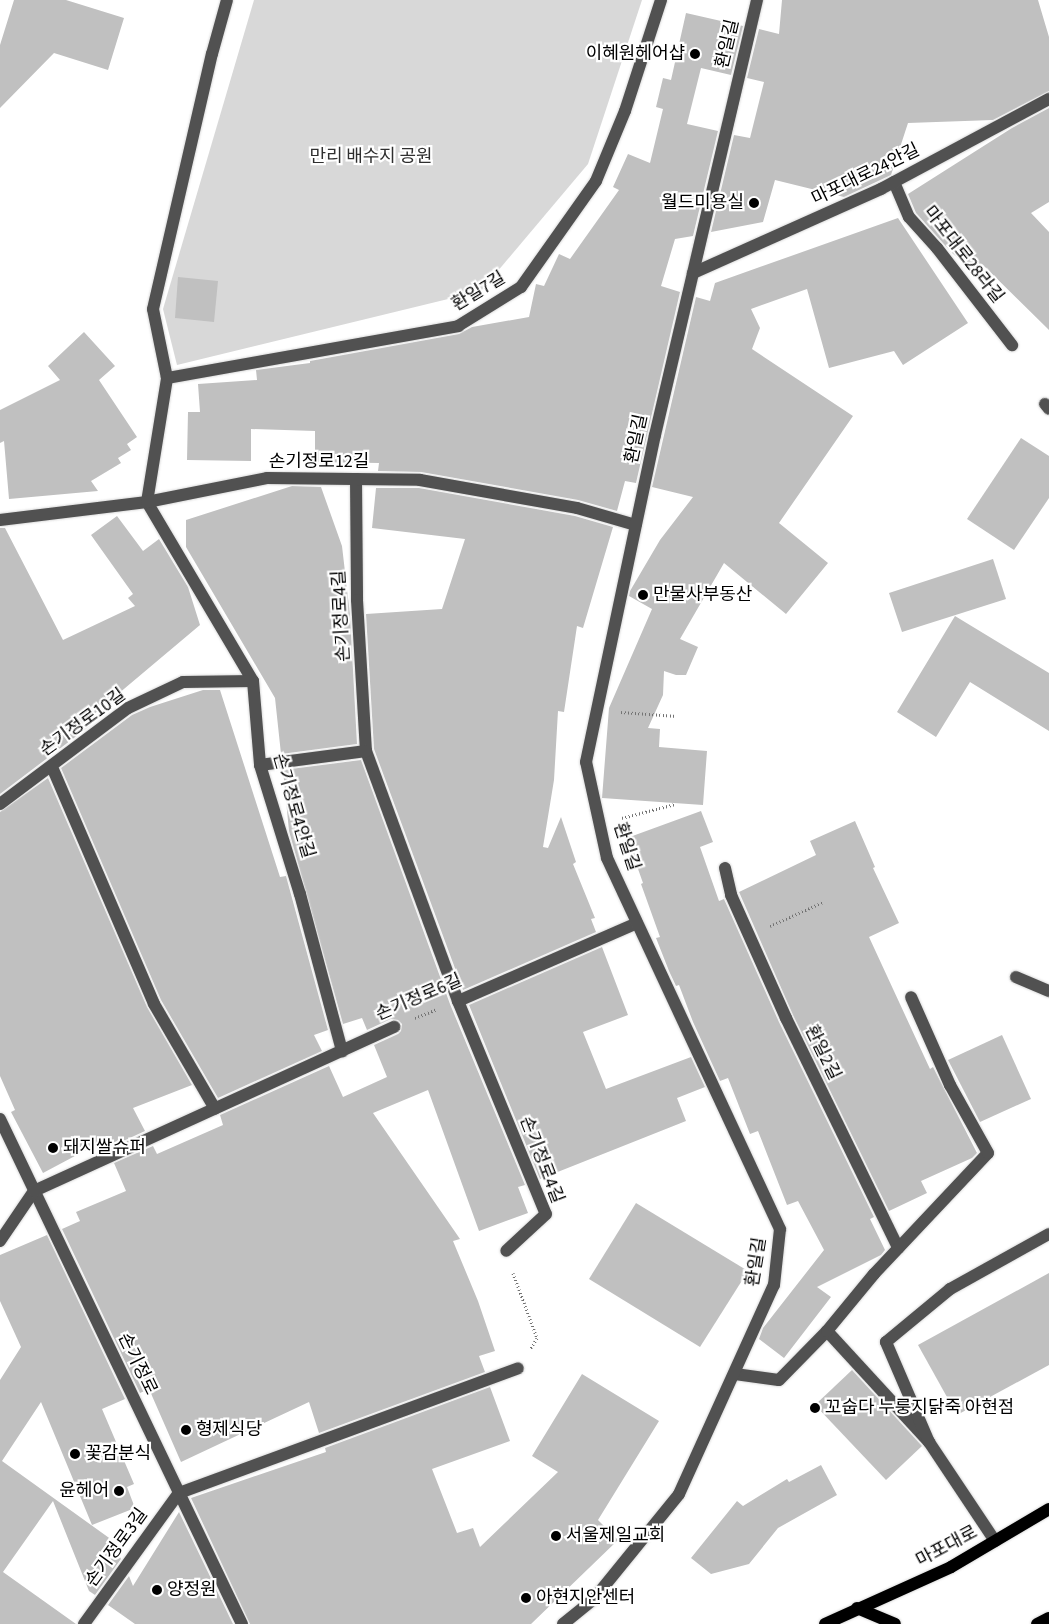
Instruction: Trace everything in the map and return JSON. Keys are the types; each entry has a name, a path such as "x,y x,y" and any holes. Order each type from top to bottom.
{"main road":[{"name":"마포대로","path":"825,1624 951,1567 1049,1509"},
{"path":"857,1608 895,1624"},
{"path":"1037,1624 1049,1618"}],"street":[{"path":"147,502 167,378 153,309 212,54 227,0"},
{"name":"환일7길","path":"167,378 458,326 521,287 596,181 625,111 661,0"},
{"name":"환일길","path":"563,1624 593,1600 680,1494 736,1374 774,1286 780,1228 607,858 586,762 636,525 757,0"},
{"name":"마포대로24안길","path":"693,274 894,182 1049,99"},
{"name":"마포대로28라길","path":"894,182 909,217 937,248 1012,345"},
{"name":"손기정로12길","path":"0,520 147,502 267,478 420,480 577,508 636,525"},
{"name":"손기정로4길","path":"356,479 357,600 366,750 458,1001 546,1214 506,1251"},
{"name":"손기정로4안길","path":"147,502 253,681 260,765 300,894 342,1052"},
{"name":"손기정로10길","path":"0,804 52,767 128,708 183,682 253,681"},
{"path":"260,765 366,750"},
{"path":"52,767 154,1004 215,1109"},
{"name":"환일2길","path":"725,868 731,895 786,1018 898,1248"},
{"name":"손기정로6길","path":"458,1001 637,923"},
{"path":"1016,977 1049,992"},
{"path":"736,1374 779,1380 827,1330 898,1248 988,1153 950,1085 911,997"},
{"name":"손기정로6길","path":"34,1191 342,1052 394,1026"},
{"name":"손기정로","path":"0,1119 242,1624"},
{"path":"0,1241 34,1191"},
{"path":"929,1442 886,1342 950,1289 1049,1234"},
{"path":"827,1330 929,1442 995,1540"},
{"path":"179,1493 518,1368"},
{"name":"손기정로3길","path":"84,1624 179,1493"}],"path":[{"path":"598,710 677,716"},
{"path":"600,824 675,804"},
{"path":"749,936 823,902"},
{"name":"손기정로6길","path":"394,1026 458,1001"},
{"path":"506,1251 537,1338 518,1368"}],"green space":[{"name":"만리 배수지 공원","path":"254,0 642,0 588,164 481,291 177,365 163,309"}],"building":[{"path":"14,0 66,0 124,18 108,70 54,53 0,108 0,45"},
{"path":"782,0 1038,0 1049,37 1049,91 993,120 908,123 891,175 844,197 775,180 763,222 711,232 734,135 750,138 764,82 747,78 759,29 779,34"},
{"path":"686,13 743,26 731,75 701,68 687,124 718,131 693,236 675,239 661,286 680,292 636,483 625,481 617,511 578,500 421,472 378,471 379,463 315,462 315,431 251,429 251,461 187,460 188,412 200,412 198,384 257,380 256,370 310,363 310,361 459,334 472,327 529,317 536,284 544,286 559,254 570,259 619,190 613,187 628,154 650,163 663,109 656,107 663,78 671,80"},
{"path":"1049,108 1049,202 1031,213 1049,232 1049,330 982,264 972,271 951,252 916,213 908,194 1012,128"},
{"path":"898,218 968,323 903,365 894,351 829,368 807,289 751,309 760,328 752,349 853,416 779,523 828,563 786,614 724,563 680,639 698,647 686,675 676,675 664,671 663,695 648,728 660,729 659,747 707,751 703,805 602,798 609,708 652,609 629,596 630,591 660,540 693,497 652,487 696,297 710,301 715,283"},
{"path":"178,277 218,281 214,322 175,318"},
{"path":"84,332 115,366 99,380 137,437 127,444 131,450 118,458 121,463 91,481 98,491 9,499 4,441 0,443 0,410 60,380 48,366"},
{"path":"1021,438 1049,456 1049,498 1014,550 967,519"},
{"path":"292,486 321,487 342,546 350,615 357,744 281,754 275,698 186,547 186,520"},
{"path":"376,488 419,488 575,516 613,527 583,628 577,626 564,712 558,711 554,780 543,847 548,848 561,817 576,862 573,864 595,918 591,919 596,932 463,990 374,749 366,614 442,609 465,539 372,528"},
{"path":"117,516 143,551 159,539 188,587 200,625 74,731 91,725 0,794 0,528 5,528 63,640 135,606 128,598 133,594 91,535"},
{"path":"993,559 1006,599 902,632 889,593"},
{"path":"955,616 1049,673 1049,731 970,682 936,737 897,712"},
{"path":"203,690 220,690 280,877 286,876 328,1030 314,1035 322,1051 218,1098 161,1000 61,768 132,715 150,707"},
{"path":"361,760 450,1004 525,1185 518,1187 528,1213 479,1231 428,1090 373,1113 460,1239 453,1241 478,1301 495,1351 479,1356 485,1372 319,1433 309,1402 181,1462 149,1389 140,1393 62,1229 80,1221 76,1212 126,1191 114,1163 153,1146 157,1154 223,1125 220,1115 329,1066 343,1097 387,1077 374,1045 398,1034 401,1031 402,1024 398,1020 391,1019 367,1030 362,1018 343,1024 289,831 283,770"},
{"path":"48,778 147,1007 192,1085 133,1108 145,1131 108,1148 105,1140 43,1173 11,1112 15,1110 0,1076 0,812"},
{"path":"701,811 713,842 700,847 719,901 724,899 779,1022 874,1217 870,1219 885,1250 881,1255 817,1287 831,1297 784,1358 759,1339 763,1328 824,1250 798,1201 787,1205 758,1131 750,1134 728,1078 720,1081 693,1022 679,985 676,986 656,938 660,937 627,838"},
{"path":"855,821 875,867 873,868 899,923 869,937 930,1069 933,1067 977,1153 972,1158 921,1181 927,1193 889,1211 793,1015 739,892 816,855 810,841"},
{"path":"602,947 628,1015 583,1032 606,1089 691,1057 705,1087 677,1098 686,1121 540,1179 469,1005"},
{"path":"1002,1035 1031,1099 980,1122 948,1060"},
{"path":"636,1203 748,1271 700,1347 589,1279"},
{"path":"47,1235 125,1399 102,1409 134,1484 127,1487 135,1508 92,1525 41,1402 2,1461 112,1540 121,1559 95,1595 89,1591 53,1501 3,1572 76,1624 0,1624 0,1380 21,1347 0,1301 0,1255"},
{"path":"1049,1273 1049,1365 957,1415 918,1345"},
{"path":"852,1370 922,1446 886,1480 815,1405"},
{"path":"582,1374 659,1421 598,1520 618,1540 531,1624 250,1624 191,1498 326,1452 325,1448 490,1387 510,1441 432,1469 457,1533 473,1528 480,1547 558,1472 532,1456"},
{"path":"821,1465 837,1495 778,1528 749,1564 711,1574 691,1558 737,1501 743,1506 787,1479 789,1482"},
{"path":"179,1512 233,1624 135,1624 108,1605 129,1576 133,1586"}],"place":[{"name":"이혜원헤어샵","path":"695,54"},
{"name":"월드미용실","path":"754,203"},
{"name":"만물사부동산","path":"643,595"},
{"name":"돼지쌀슈퍼","path":"53,1148"},
{"name":"꼬숩다 누룽지닭죽 아현점","path":"815,1408"},
{"name":"형제식당","path":"186,1430"},
{"name":"꽃감분식","path":"75,1454"},
{"name":"윤헤어","path":"119,1491"},
{"name":"서울제일교회","path":"556,1536"},
{"name":"양정원","path":"157,1590"},
{"name":"아현지안센터","path":"526,1598"}]}
